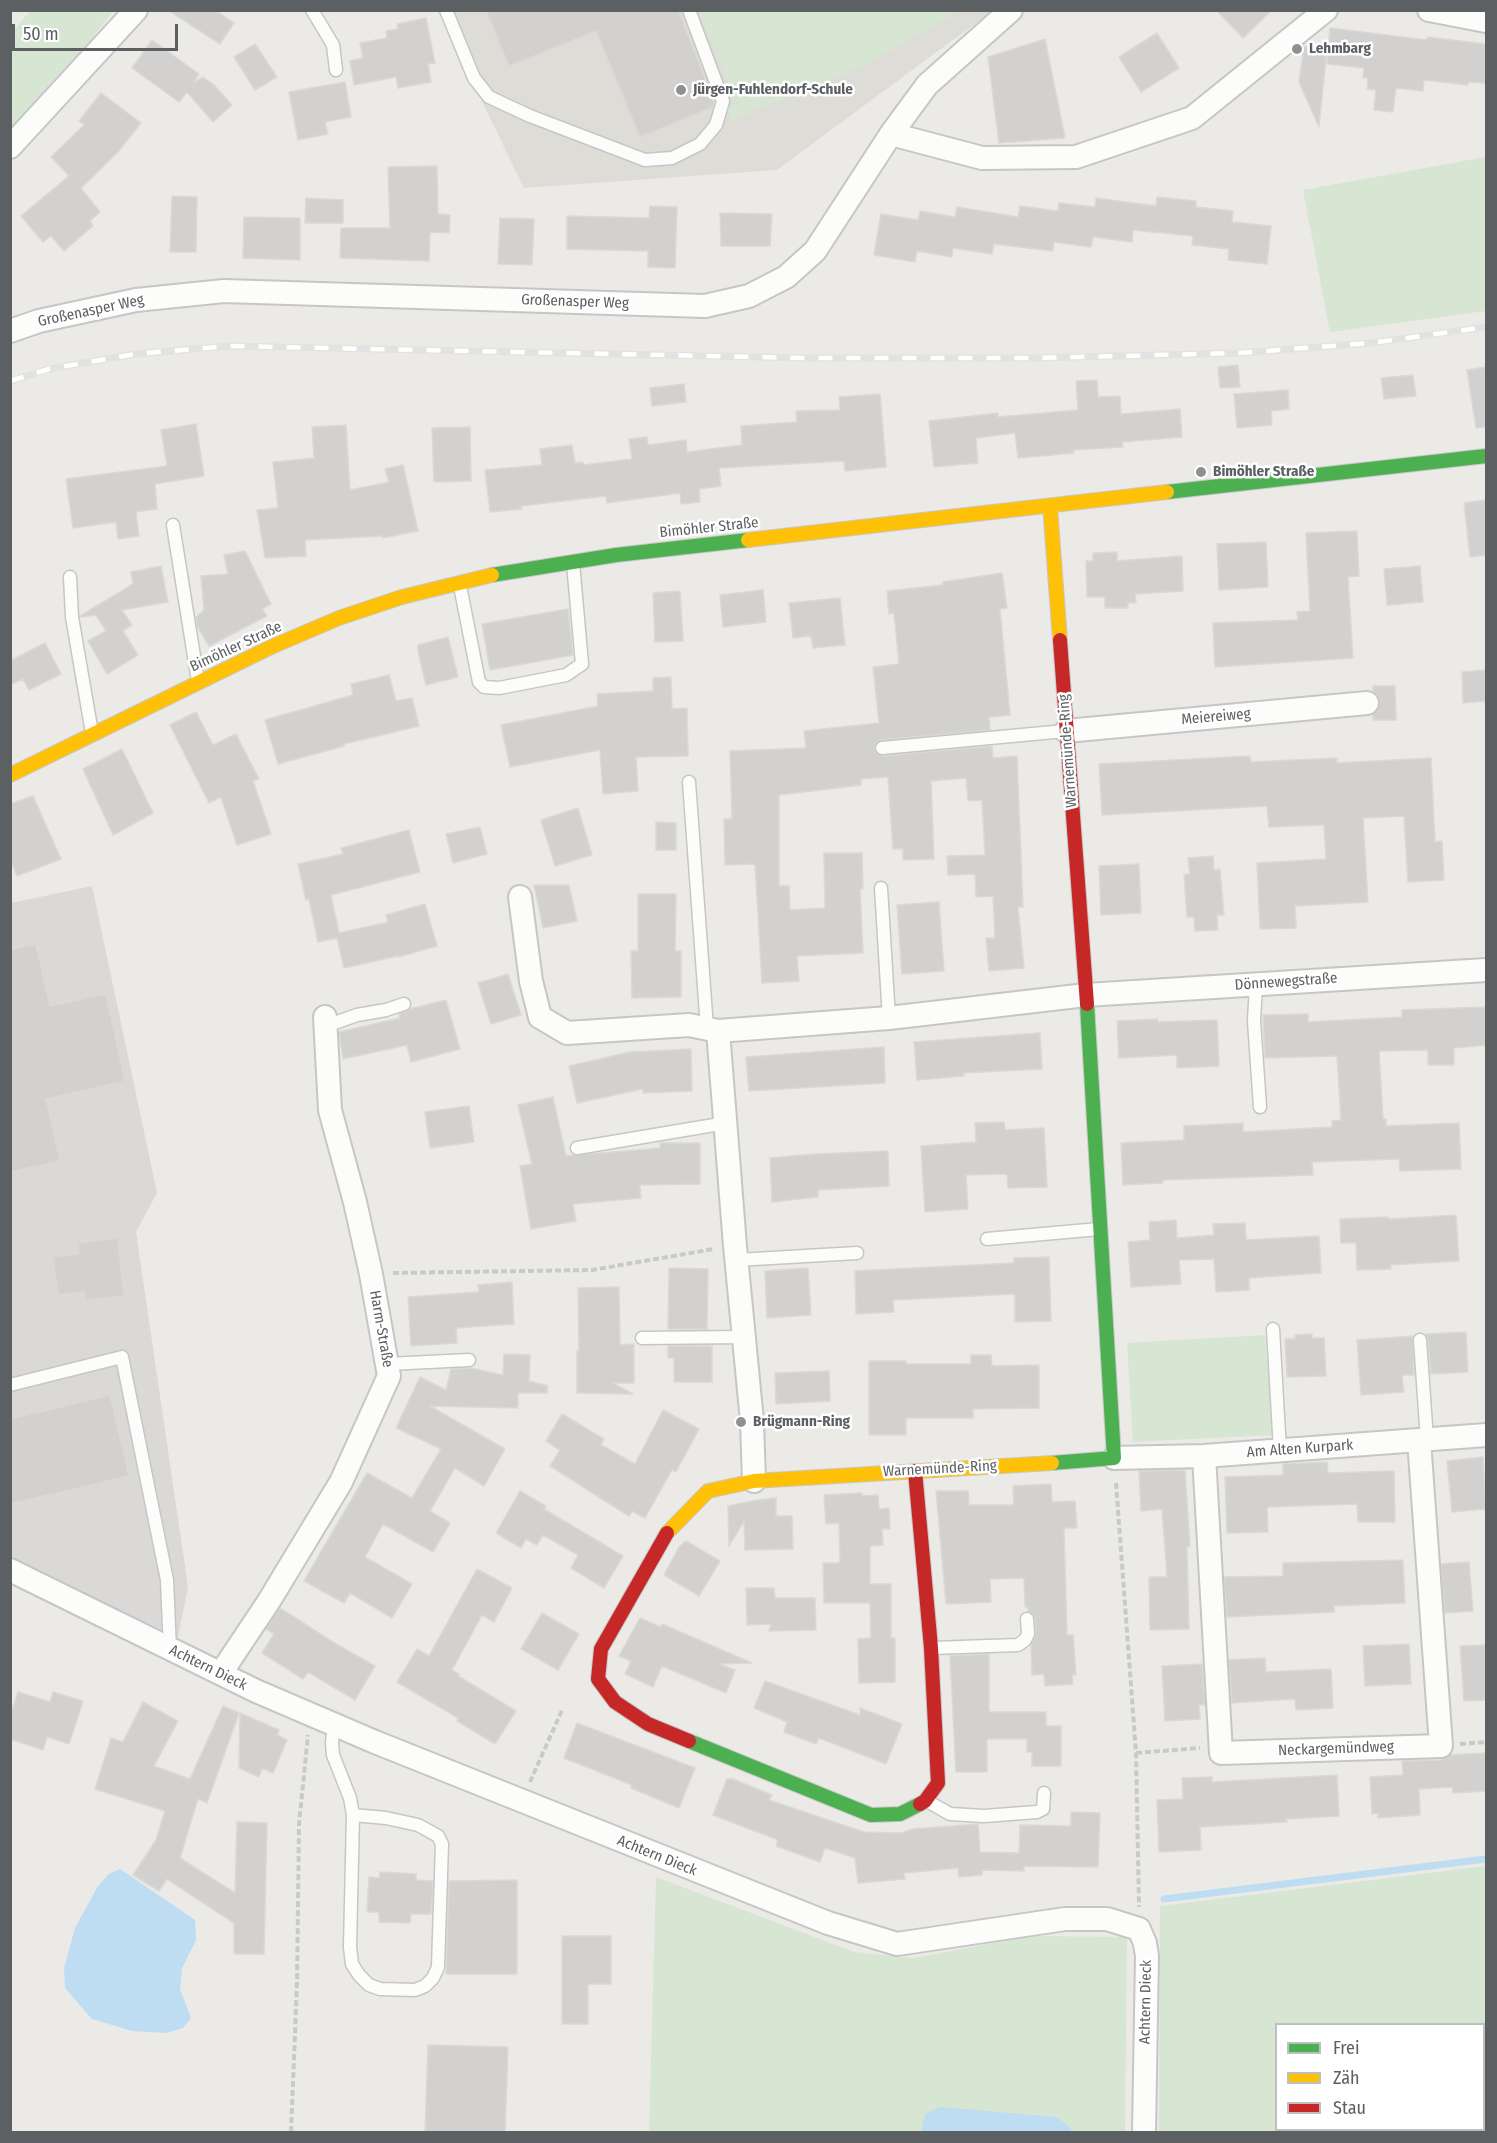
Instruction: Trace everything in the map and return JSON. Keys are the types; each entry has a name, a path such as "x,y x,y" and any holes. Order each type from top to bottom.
{"street":[{"path":"10,147 136,10"},
{"name":"Großenasper Weg","path":"10,331 39,321 136,300 224,291 705,306 748,296 786,277 815,251 891,134 927,85 1011,10"},
{"path":"891,134 982,158 1076,157 1192,118 1326,10"},
{"path":"1429,10 1486,21"},
{"name":"Bimöhler Straße","path":"10,775 271,647 339,618 402,597 488,576 616,555 1486,456"},
{"name":"Warnemünde-Ring","path":"754,1481 1114,1458 1086,995 1050,506"},
{"name":"Meiereiweg","path":"1066,731 1366,703"},
{"path":"520,897 531,981 540,1017 567,1033 689,1025 713,1030 889,1018 1086,995"},
{"name":"Dönnewegstraße","path":"1086,995 1486,969"},
{"name":"Harm-Straße","path":"221,1673 269,1601 341,1482 389,1376 371,1274 355,1202 330,1110 325,1021"},
{"path":"713,1030 726,1123 753,1421 754,1481 708,1491 664,1536 601,1649 598,1679 615,1702 648,1724 871,1815 900,1814 926,1800 938,1783 931,1648 915,1471"},
{"name":"Am Alten Kurpark","path":"1114,1458 1204,1456 1486,1436"},
{"name":"Neckargemündweg","path":"1221,1747 1221,1753 1441,1746 1423,1440"},
{"path":"1204,1456 1221,1747"},
{"name":"Achtern Dieck","path":"10,1570 256,1691 553,1814 828,1923 897,1944 1065,1919 1107,1919 1139,1929 1147,1956 1144,2133"}],"lane":[{"path":"312,10 333,45 336,70"},
{"path":"446,10 474,78 489,97 530,116 645,160 672,158 700,144 716,125 723,101 689,10"},
{"path":"173,525 198,682"},
{"path":"459,583 479,682 484,687 500,688 566,675 582,664 573,562"},
{"path":"70,578 72,617 92,735"},
{"path":"882,748 1066,731"},
{"path":"689,782 713,1030"},
{"path":"881,888 889,1018"},
{"path":"1256,984 1254,1021 1260,1107"},
{"path":"325,1021 386,1010 404,1004"},
{"path":"577,1148 726,1123"},
{"path":"987,1239 1100,1228"},
{"path":"736,1253 858,1253"},
{"path":"1272,1329 1280,1451"},
{"path":"642,1338 744,1337"},
{"path":"1420,1340 1423,1440"},
{"path":"10,1385 122,1357 167,1580 170,1650"},
{"path":"387,1364 469,1360"},
{"path":"931,1648 1018,1645 1025,1640 1028,1634 1026,1618"},
{"path":"334,1724 333,1755 350,1798 353,1815 350,1947 352,1964 359,1976 369,1985 380,1989 415,1990 425,1986 433,1978 439,1958 442,1844 438,1836 418,1825 386,1818 353,1815"},
{"path":"926,1800 950,1814 984,1816 1038,1812 1042,1809 1044,1793"}],"path":[{"path":"371,1274 592,1270 736,1253"},
{"path":"1114,1458 1136,1753 1139,1929"},
{"path":"541,1757 563,1708"},
{"path":"291,2133 297,1983 299,1824 310,1714"},
{"path":"1136,1753 1221,1747"}],"shaded area":[{"name":"Jürgen-Fuhlendorf-Schule","path":"438,11 992,11 777,170 524,188"},
{"path":"92,886 157,1193 136,1232 188,1587 178,1637 11,1560 11,903"}],"green space":[{"path":"30,11 113,11 90,41 11,131 11,34"},
{"path":"699,11 959,11 865,65 732,120 727,108 737,104"},
{"path":"1486,157 1486,311 1330,332 1303,190"},
{"path":"1265,1335 1273,1435 1133,1442 1127,1343"},
{"path":"1486,1866 1486,2132 1159,2132 1160,1906"},
{"path":"656,1877 854,1952 914,1958 1030,1936 1127,1937 1125,2132 1072,2132 1070,2127 921,2130 921,2132 649,2132"}],"water":[{"path":"120,1869 195,1920 196,1940 182,1968 180,1989 191,2018 183,2028 166,2033 132,2031 92,2019 65,1988 64,1968 75,1928 98,1886 109,1874"},
{"path":"940,2107 1056,2117 1070,2127 1072,2132 921,2132 925,2114"}],"building":[{"path":"168,10 215,10 234,23 220,44"},
{"path":"486,10 678,10 714,101 713,107 640,137 596,31 509,66"},
{"path":"1216,10 1272,10 1243,38"},
{"path":"426,18 435,63 428,64 431,82 398,88 396,77 354,85 350,61 363,58 360,43 387,38 386,31 398,29 397,24"},
{"path":"1330,28 1427,40 1427,37 1486,44 1486,83 1468,82 1468,85 1424,80 1423,91 1396,88 1393,112 1374,110 1376,90 1367,89 1368,78 1363,78 1364,68 1327,64"},
{"path":"1157,33 1179,68 1141,92 1119,57"},
{"path":"1045,39 1065,138 999,143 988,57"},
{"path":"152,40 199,74 193,83 203,77 214,85 232,105 213,122 187,92 179,102 132,68"},
{"path":"255,44 277,77 255,90 234,57"},
{"path":"1304,46 1327,49 1319,127 1299,82"},
{"path":"345,82 351,117 325,122 328,134 298,140 289,92"},
{"path":"101,93 141,123 118,152 81,188 100,212 90,221 93,226 64,251 51,236 43,242 21,216 69,176 51,157 84,125 79,121"},
{"path":"437,166 438,214 450,215 449,233 430,232 429,261 340,258 341,228 390,228 388,167"},
{"path":"172,196 197,197 196,252 170,252"},
{"path":"1157,197 1196,201 1196,207 1233,211 1232,222 1271,226 1267,264 1228,260 1229,249 1192,245 1193,236 1133,230 1132,242 1093,237 1091,247 1054,242 1053,251 994,244 992,254 953,248 952,257 917,251 915,262 874,255 881,214 918,220 920,211 955,217 957,207 1018,217 1020,206 1058,211 1059,203 1095,207 1096,198 1156,206"},
{"path":"306,198 343,200 343,223 305,223"},
{"path":"650,206 677,207 675,268 648,267 648,251 567,249 567,216 649,218"},
{"path":"720,213 772,214 770,246 721,246"},
{"path":"244,217 300,218 300,260 243,258"},
{"path":"500,218 534,219 532,265 498,264"},
{"path":"1238,365 1240,387 1220,388 1218,367"},
{"path":"1486,367 1486,427 1476,428 1467,370"},
{"path":"1413,375 1416,396 1384,399 1381,378"},
{"path":"1097,380 1098,397 1120,396 1121,414 1180,409 1182,437 1122,442 1123,447 1073,450 1074,453 1018,458 1015,433 976,438 978,463 934,467 929,421 998,413 998,417 1078,410 1076,381"},
{"path":"684,384 686,402 652,406 650,388"},
{"path":"1288,390 1289,409 1271,411 1272,425 1237,428 1234,394"},
{"path":"880,394 886,467 845,471 844,461 719,468 721,486 699,489 700,502 681,504 680,493 607,503 606,496 490,512 485,470 542,465 540,449 572,445 575,463 583,462 583,465 632,459 629,439 647,437 648,445 686,440 687,452 742,445 741,426 797,422 796,411 840,410 839,397"},
{"path":"196,424 204,476 155,484 157,509 136,512 139,536 118,539 116,522 73,528 66,479 167,466 161,430"},
{"path":"346,425 350,490 389,482 385,469 403,465 418,531 383,538 383,536 305,540 306,556 265,558 257,510 278,508 273,462 314,458 312,427"},
{"path":"470,427 471,481 434,482 432,428"},
{"path":"1486,500 1486,555 1470,557 1464,503"},
{"path":"1357,531 1359,576 1348,577 1353,658 1215,667 1213,623 1298,620 1297,612 1310,611 1306,533"},
{"path":"1266,542 1268,587 1219,590 1217,544"},
{"path":"245,551 271,604 262,609 267,616 209,646 198,628 196,617 204,610 201,576 228,574 224,555"},
{"path":"1117,552 1117,561 1182,556 1183,591 1135,594 1136,603 1128,603 1128,608 1105,608 1105,597 1087,597 1086,561 1093,561 1093,553"},
{"path":"161,566 168,602 122,610 132,625 123,631 138,655 107,674 88,641 106,631 96,615 80,616 133,584 131,572"},
{"path":"1420,566 1423,602 1387,605 1384,569"},
{"path":"1002,573 1007,608 1000,609 1010,715 989,717 990,730 881,740 874,748 876,753 883,756 992,746 993,758 1017,756 1023,907 1018,907 1024,968 989,971 986,938 995,938 993,896 976,897 975,874 948,875 947,856 985,855 982,800 968,801 966,778 931,781 934,859 903,860 903,849 893,849 888,777 861,779 861,785 779,795 779,886 789,886 790,910 825,908 824,853 862,853 863,889 860,889 863,953 797,956 799,981 762,983 755,864 725,865 724,819 732,819 730,751 806,748 804,731 879,723 873,667 899,664 894,613 889,614 887,591 943,585 943,582"},
{"path":"763,590 766,622 723,627 720,595"},
{"path":"680,591 683,641 655,642 653,593"},
{"path":"840,598 845,645 813,648 811,636 793,638 789,603"},
{"path":"568,609 573,655 490,670 482,624"},
{"path":"448,637 458,677 426,685 418,645"},
{"path":"45,643 61,674 29,690 23,679 10,685 10,661"},
{"path":"1486,670 1486,701 1463,703 1462,672"},
{"path":"389,675 396,701 412,698 419,726 344,744 344,746 278,764 265,720 353,695 351,684"},
{"path":"671,677 672,709 687,708 688,756 636,757 638,791 603,794 600,750 510,767 501,725 598,706 597,694 653,691 653,678"},
{"path":"1373,686 1395,686 1396,720 1373,720 1373,715 1379,709 1380,702 1373,691"},
{"path":"196,712 213,745 236,734 259,779 253,781 271,834 237,845 221,797 209,803 170,725"},
{"path":"122,749 153,813 113,835 83,769"},
{"path":"1250,756 1251,762 1337,758 1337,763 1431,758 1435,842 1442,841 1444,880 1408,882 1404,816 1363,818 1368,902 1295,906 1296,928 1260,929 1257,863 1326,859 1324,825 1269,827 1267,806 1102,815 1099,764"},
{"path":"33,796 61,859 17,876 10,859 10,804"},
{"path":"578,808 592,855 555,866 541,820"},
{"path":"656,822 676,823 676,850 656,850"},
{"path":"480,827 487,854 453,863 446,834"},
{"path":"409,830 420,872 331,895 339,933 388,922 386,915 425,904 437,946 344,968 337,938 318,942 309,899 306,900 298,864 343,854 341,848"},
{"path":"1213,856 1214,870 1220,869 1224,915 1217,915 1218,930 1195,931 1194,917 1187,917 1184,875 1190,874 1188,858"},
{"path":"1139,864 1141,913 1101,915 1099,866"},
{"path":"534,885 569,885 577,921 543,928"},
{"path":"638,894 676,894 675,951 681,951 681,997 632,998 631,951 638,951"},
{"path":"939,902 944,971 902,974 897,905"},
{"path":"36,944 50,1006 106,994 125,1081 46,1099 60,1161 10,1172 10,950"},
{"path":"508,974 521,1015 491,1024 478,983"},
{"path":"446,1000 460,1049 411,1062 407,1045 343,1059 339,1032 400,1018 399,1014 410,1009"},
{"path":"1486,1007 1486,1045 1454,1048 1454,1065 1428,1065 1428,1050 1379,1051 1383,1119 1386,1119 1386,1126 1459,1123 1461,1169 1400,1171 1399,1159 1312,1162 1313,1175 1163,1180 1163,1183 1123,1185 1121,1143 1184,1140 1184,1126 1243,1123 1243,1132 1332,1127 1332,1121 1341,1120 1337,1056 1265,1058 1263,1015 1308,1014 1308,1022 1402,1017 1402,1010"},
{"path":"1158,1019 1158,1022 1217,1020 1219,1066 1177,1068 1177,1055 1119,1058 1117,1021"},
{"path":"1040,1033 1042,1069 963,1073 964,1076 917,1080 914,1042"},
{"path":"884,1047 885,1083 749,1091 746,1057"},
{"path":"691,1049 692,1091 643,1093 643,1089 577,1103 569,1066 630,1052"},
{"path":"553,1097 566,1156 660,1148 660,1143 700,1143 700,1184 640,1185 641,1198 573,1204 576,1221 531,1229 520,1166 532,1164 518,1105"},
{"path":"469,1106 474,1142 430,1148 425,1112"},
{"path":"1004,1122 1005,1130 1044,1128 1047,1187 1008,1188 1007,1174 966,1175 968,1209 925,1212 921,1146 976,1142 975,1123"},
{"path":"888,1151 889,1186 818,1190 818,1197 772,1202 770,1158"},
{"path":"1456,1215 1459,1261 1391,1265 1391,1269 1357,1270 1356,1243 1341,1243 1340,1219"},
{"path":"1176,1220 1177,1238 1214,1235 1213,1224 1245,1223 1246,1240 1319,1236 1321,1273 1249,1278 1249,1290 1216,1292 1214,1259 1179,1260 1181,1284 1131,1287 1128,1242 1150,1240 1149,1222"},
{"path":"118,1238 124,1296 85,1300 84,1292 58,1295 53,1257 79,1254 78,1243"},
{"path":"1049,1257 1051,1321 1015,1322 1015,1294 893,1300 894,1312 856,1314 855,1271 1014,1263 1014,1258"},
{"path":"669,1268 708,1269 707,1329 668,1329"},
{"path":"808,1268 811,1315 767,1318 765,1271"},
{"path":"512,1282 514,1324 456,1328 457,1343 411,1346 408,1297 479,1292 478,1285"},
{"path":"619,1287 620,1345 634,1344 634,1383 613,1383 633,1394 577,1393 578,1288"},
{"path":"1466,1332 1468,1372 1431,1374 1426,1334"},
{"path":"1312,1334 1312,1338 1324,1338 1326,1376 1287,1377 1285,1339 1295,1339 1295,1335"},
{"path":"1413,1336 1414,1375 1402,1375 1404,1392 1361,1395 1357,1340"},
{"path":"668,1346 712,1346 712,1382 674,1382 674,1358 668,1358"},
{"path":"504,1354 530,1355 529,1381 548,1386 547,1393 518,1393 518,1408 430,1406 505,1449 484,1486 455,1468 430,1511 450,1523 433,1552 383,1524 365,1557 412,1584 392,1618 350,1593 344,1603 304,1581 367,1473 412,1498 441,1449 396,1428 420,1377 446,1390 451,1369 471,1368 503,1375"},
{"path":"971,1355 991,1355 992,1366 1039,1365 1039,1408 973,1409 973,1418 906,1418 906,1435 869,1435 869,1361 906,1361 906,1364 971,1364"},
{"path":"829,1371 830,1401 776,1404 775,1373"},
{"path":"110,1395 129,1476 10,1504 10,1419"},
{"path":"663,1410 699,1429 676,1472 672,1470 645,1518 632,1511 629,1516 550,1466 560,1450 546,1441 562,1414 604,1439 601,1445 635,1464"},
{"path":"1483,1457 1486,1509 1452,1512 1447,1461"},
{"path":"1327,1462 1328,1473 1394,1471 1395,1522 1358,1522 1357,1504 1267,1507 1268,1532 1227,1533 1225,1477 1283,1475 1283,1464"},
{"path":"1185,1470 1190,1546 1187,1547 1189,1629 1150,1630 1149,1577 1167,1577 1162,1509 1141,1511 1139,1471"},
{"path":"1051,1484 1052,1502 1075,1501 1077,1528 1064,1528 1067,1635 1073,1635 1076,1675 1072,1675 1073,1684 1045,1686 1044,1674 1032,1675 1031,1646 1036,1634 1035,1618 1028,1611 1028,1607 1025,1607 1024,1578 990,1579 991,1602 946,1604 936,1491 968,1491 969,1505 1014,1505 1013,1486"},
{"path":"520,1491 546,1506 544,1509 623,1556 604,1588 571,1568 578,1555 543,1535 537,1545 526,1539 521,1548 496,1533"},
{"path":"862,1493 862,1496 878,1495 879,1509 889,1508 890,1529 882,1529 883,1545 870,1546 870,1584 891,1584 891,1638 895,1638 895,1682 859,1683 858,1639 871,1638 870,1603 824,1603 823,1563 840,1563 839,1523 826,1524 824,1495"},
{"path":"776,1498 776,1516 792,1516 793,1549 745,1550 744,1521 729,1546 728,1506"},
{"path":"686,1541 720,1561 699,1596 664,1575 679,1547"},
{"path":"1403,1560 1405,1603 1334,1606 1334,1612 1227,1617 1224,1577 1283,1576 1283,1563"},
{"path":"1469,1562 1473,1611 1445,1613 1441,1564"},
{"path":"477,1569 512,1588 494,1622 482,1615 452,1670 459,1674 458,1676 516,1711 495,1744 457,1721 458,1718 397,1682 417,1649 429,1656"},
{"path":"746,1588 774,1588 775,1598 815,1598 816,1630 769,1631 771,1624 747,1625"},
{"path":"280,1608 375,1666 355,1700 308,1672 303,1679 262,1653 274,1634 266,1629"},
{"path":"542,1613 579,1634 558,1670 521,1649"},
{"path":"640,1618 661,1627 662,1624 752,1663 719,1664 735,1670 726,1693 662,1666 653,1687 625,1674 631,1661 619,1656"},
{"path":"1409,1644 1411,1684 1365,1686 1363,1646"},
{"path":"1486,1645 1486,1700 1464,1701 1460,1646"},
{"path":"989,1654 989,1712 1046,1712 1046,1726 1061,1726 1061,1766 1032,1766 1032,1752 1027,1752 1027,1739 987,1739 987,1772 956,1772 950,1656"},
{"path":"1265,1658 1266,1672 1331,1669 1333,1708 1296,1710 1295,1699 1232,1703 1229,1660"},
{"path":"1202,1664 1205,1705 1199,1705 1200,1719 1165,1721 1162,1666"},
{"path":"765,1681 860,1715 860,1708 902,1724 886,1764 819,1738 816,1744 784,1732 787,1722 754,1708"},
{"path":"18,1692 50,1702 53,1692 83,1701 69,1744 47,1737 43,1750 10,1739 10,1717"},
{"path":"143,1702 178,1721 154,1766 190,1779 223,1706 239,1713 207,1803 198,1799 180,1858 235,1893 237,1822 267,1823 264,1954 234,1954 234,1923 167,1879 159,1891 133,1875 156,1840 165,1811 95,1789 111,1738 123,1742"},
{"path":"240,1713 279,1730 277,1735 287,1740 273,1773 262,1768 259,1777 239,1768"},
{"path":"577,1723 695,1768 679,1808 631,1788 632,1785 564,1758"},
{"path":"1486,1753 1486,1791 1453,1793 1452,1787 1419,1789 1420,1815 1378,1818 1378,1813 1372,1814 1370,1777 1403,1775 1402,1761 1441,1760 1450,1755"},
{"path":"1337,1775 1339,1816 1286,1819 1287,1822 1200,1827 1201,1850 1159,1852 1157,1800 1183,1799 1182,1778 1212,1777 1212,1782"},
{"path":"727,1779 733,1779 772,1795 769,1800 864,1832 901,1833 913,1829 978,1824 980,1852 1019,1853 1020,1825 1071,1826 1071,1812 1100,1813 1098,1867 1024,1866 1024,1871 982,1870 982,1875 959,1877 958,1868 904,1873 905,1879 858,1883 855,1858 825,1848 820,1862 776,1846 778,1840 713,1815"},
{"path":"380,1872 416,1874 416,1880 433,1881 431,1914 411,1914 410,1923 379,1922 379,1912 367,1912 369,1877 379,1878"},
{"path":"517,1880 517,1974 446,1974 449,1881"},
{"path":"562,1936 611,1936 611,1984 588,1984 588,2024 562,2024"},
{"path":"428,2045 508,2047 505,2133 425,2133"}],"waterway":[{"path":"1164,1899 1486,1859"}],"railway":[{"path":"10,381 49,369 135,354 230,346 806,358 1037,358 1239,353 1371,343 1486,327"}],"traffic: fast":[{"path":"1167,492 1486,456"},
{"path":"492,575 616,555 748,540"},
{"path":"1052,1463 1114,1458 1087,1004"},
{"path":"689,1741 871,1815 900,1814 920,1804"}],"traffic: slow":[{"path":"748,540 1167,492"},
{"path":"1050,506 1060,640"},
{"path":"10,775 271,647 339,618 402,597 492,575"},
{"path":"667,1533 708,1491 754,1481 1052,1463"}],"traffic: jam":[{"path":"1060,640 1087,1004"},
{"path":"915,1471 931,1648 938,1783 925,1801 920,1804"},
{"path":"667,1533 601,1649 598,1679 615,1702 648,1724 689,1741"}],"place":[{"name":"Lehmbarg","path":"1297,49"},
{"name":"Jürgen-Fuhlendorf-Schule","path":"681,90"},
{"name":"Bimöhler Straße","path":"1201,472"},
{"name":"Brügmann-Ring","path":"741,1422"}]}
